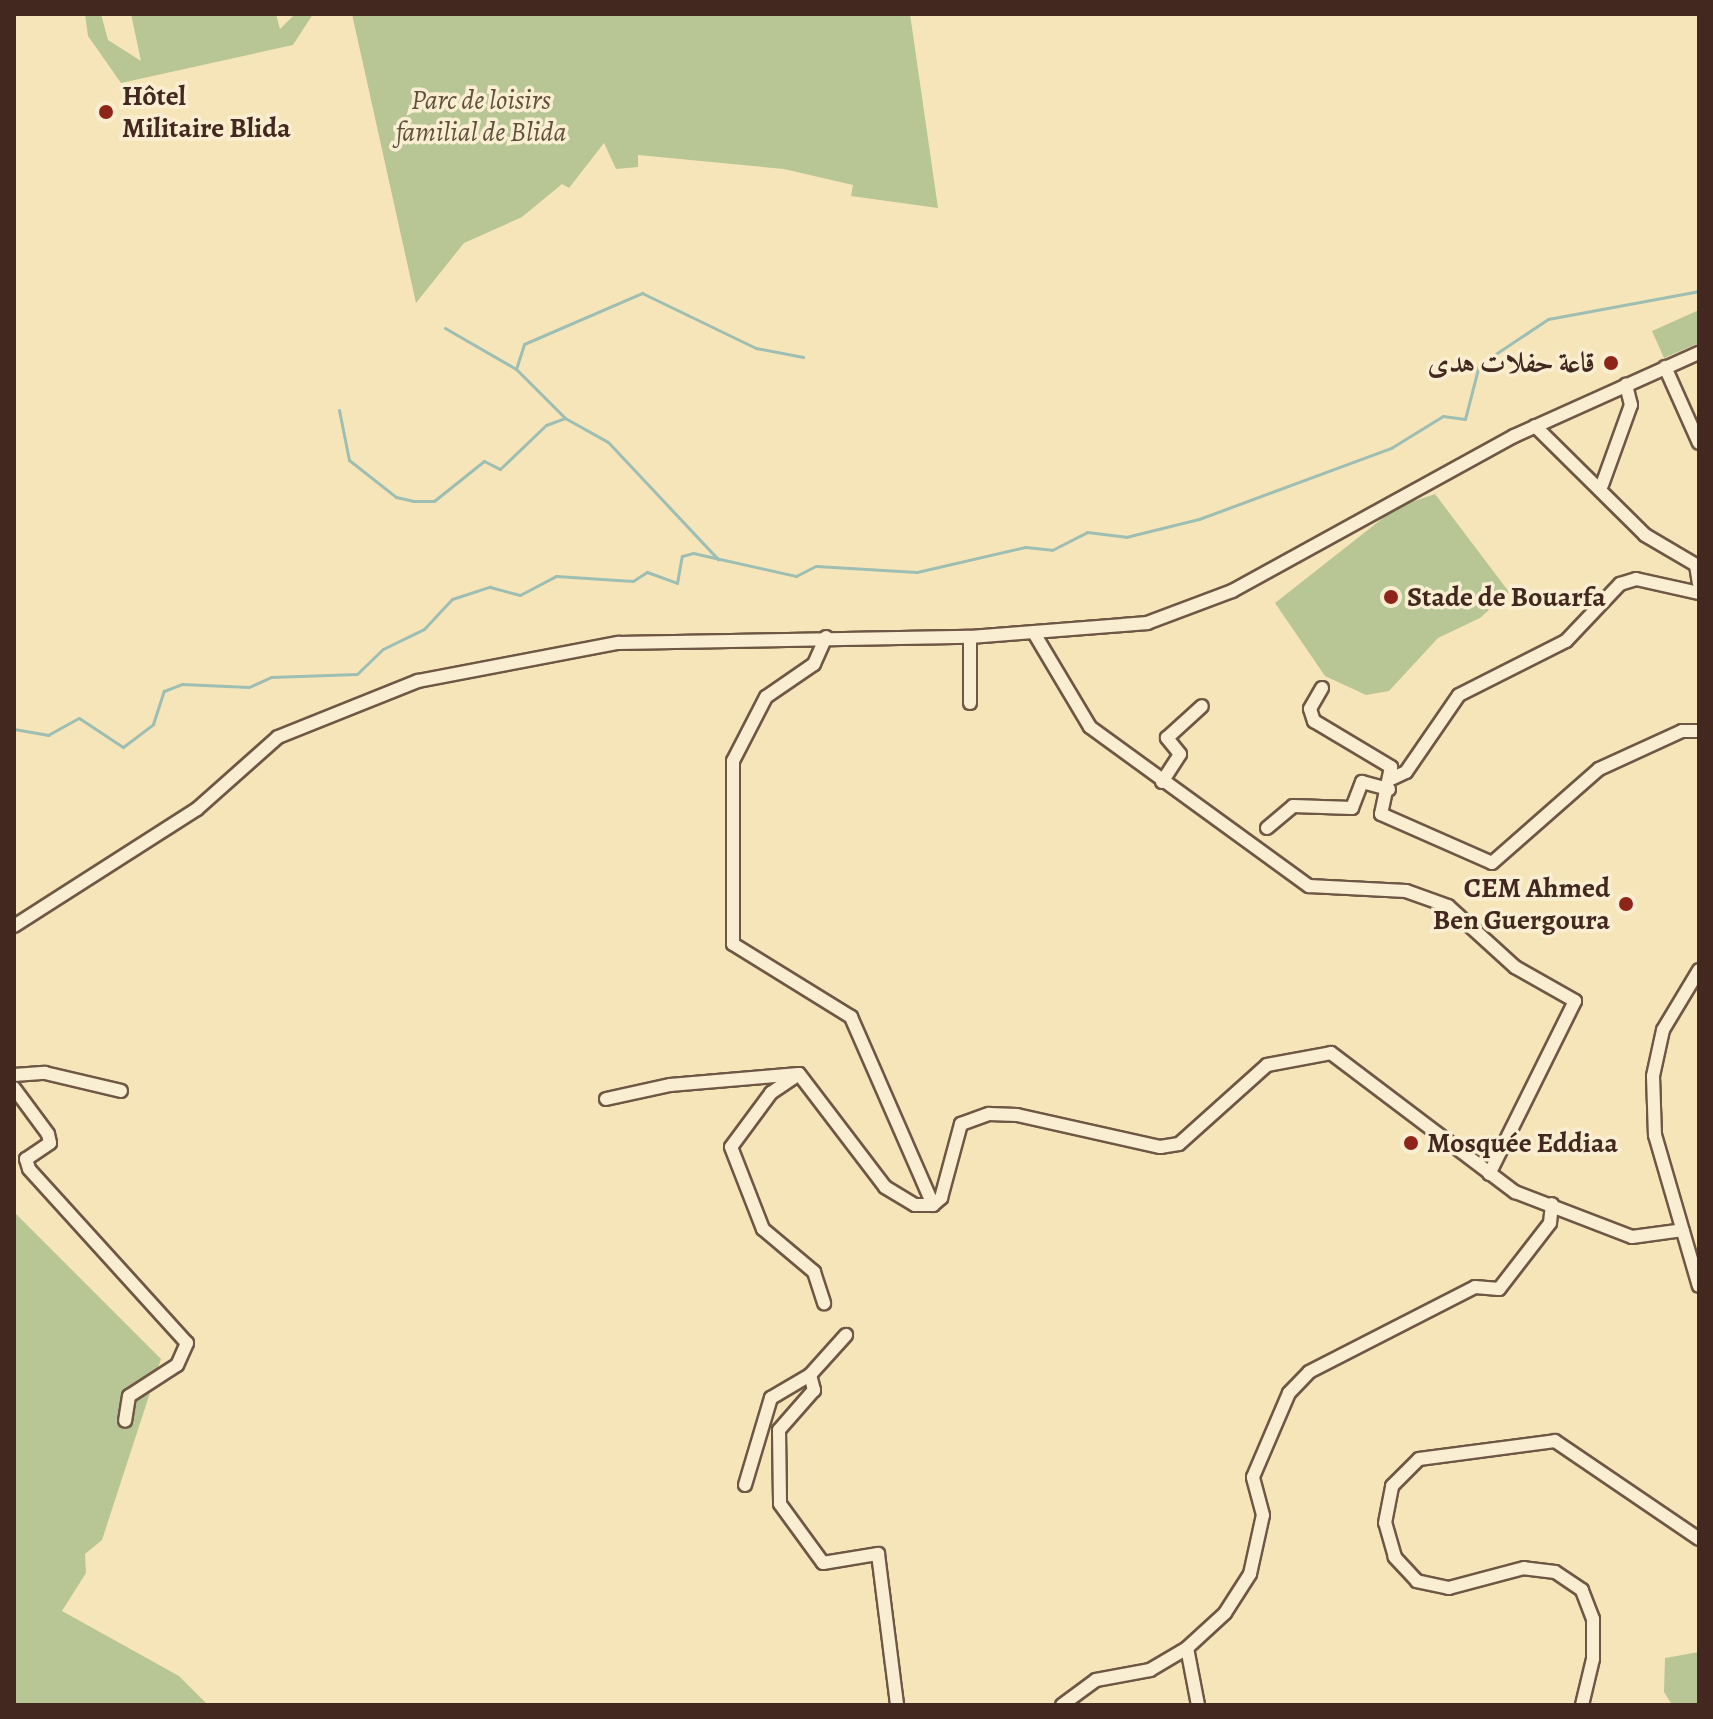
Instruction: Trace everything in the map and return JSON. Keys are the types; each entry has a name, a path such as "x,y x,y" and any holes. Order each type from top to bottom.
{"street":[{"path":"14,926 197,809 309,719 453,670 618,643 826,637 970,637 1147,623 1192,609 1535,426 1699,353"},
{"path":"1665,367 1699,443"},
{"path":"1602,485 1631,405 1626,385"},
{"path":"1535,426 1602,485 1645,535 1696,565 1699,583"},
{"path":"1267,828 1293,806 1352,808 1362,782 1391,784 1406,772 1459,695 1566,641 1620,584 1636,579 1699,593"},
{"path":"1034,633 1090,727 1309,886 1406,891 1448,906 1515,967 1575,1001 1489,1174"},
{"path":"826,637 814,664 766,697 733,761 733,944 851,1017 933,1205"},
{"path":"970,637 970,703"},
{"path":"1322,688 1310,709 1314,721 1391,767 1391,784 1381,814 1492,863 1599,769 1682,731 1699,731"},
{"path":"1162,782 1180,754 1167,738 1202,706"},
{"path":"1698,975 1663,1030 1653,1076 1655,1135 1699,1286"},
{"path":"799,1074 885,1187 915,1205 933,1205 941,1198 961,1124 989,1114 1017,1115 1160,1147 1179,1144 1267,1065 1314,1053 1352,1064 1489,1174 1632,1237 1683,1230"},
{"path":"14,1075 45,1073 121,1091"},
{"path":"606,1099 681,1083 799,1074"},
{"path":"799,1074 771,1093 731,1147 763,1229 814,1272 824,1303"},
{"path":"14,1088 48,1134 50,1143 26,1159 29,1169 187,1343 177,1365 129,1396 125,1421"},
{"path":"1062,1705 1096,1680 1150,1670 1187,1648 1225,1613 1250,1574 1263,1515 1253,1477 1289,1393 1309,1372 1475,1287 1499,1289 1550,1223 1552,1204"},
{"path":"745,1485 771,1398 810,1375 846,1335"},
{"path":"810,1375 814,1390 779,1430 780,1504 823,1563 878,1554 897,1705"},
{"path":"1582,1705 1593,1659 1593,1619 1582,1590 1555,1572 1524,1568 1449,1588 1417,1581 1395,1557 1385,1523 1392,1486 1419,1459 1555,1441 1699,1539"},
{"path":"1187,1648 1198,1705"}],"green space":[{"path":"85,14 101,14 108,40 141,61 131,14 276,14 280,29 295,14 313,14 293,45 121,83 88,36"},
{"name":"Parc de loisirs familial de Blida","path":"352,14 910,14 938,208 851,196 853,185 784,169 638,155 638,167 616,169 604,143 569,188 562,184 522,217 464,243 416,303"},
{"path":"1699,310 1699,343 1664,358 1652,331"},
{"name":"Stade de Bouarfa","path":"1435,494 1509,592 1480,618 1438,638 1389,691 1366,695 1325,676 1275,603 1397,507"},
{"path":"14,1212 161,1359 102,1540 85,1554 86,1573 62,1611 179,1676 208,1705 14,1705"},
{"path":"1699,1652 1699,1705 1672,1705 1664,1692 1665,1658"}],"waterway":[{"path":"14,729 48,735 79,718 123,747 153,724 164,691 182,684 249,687 271,677 357,674 383,649 424,629 452,599 490,587 520,595 556,576 633,581 647,572 677,583 682,556 693,553 796,576 816,566 917,572 1025,547 1052,550 1087,532 1126,537 1199,519 1391,448 1443,416 1465,419 1479,365 1548,319 1699,291"},
{"path":"516,369 524,344 642,293 756,348 803,357"},
{"path":"445,328 516,369 565,418 608,442 718,559"},
{"path":"339,410 349,460 396,497 413,501 434,501 484,461 500,469 546,425 565,418"}],"place":[{"name":"Hôtel Militaire Blida","path":"106,112"},
{"name":"قاعة حفلات هدى","path":"1611,363"},
{"name":"Stade de Bouarfa","path":"1391,597"},
{"name":"CEM Ahmed Ben Guergoura","path":"1626,904"},
{"name":"Mosquée Eddiaa","path":"1411,1143"}]}
